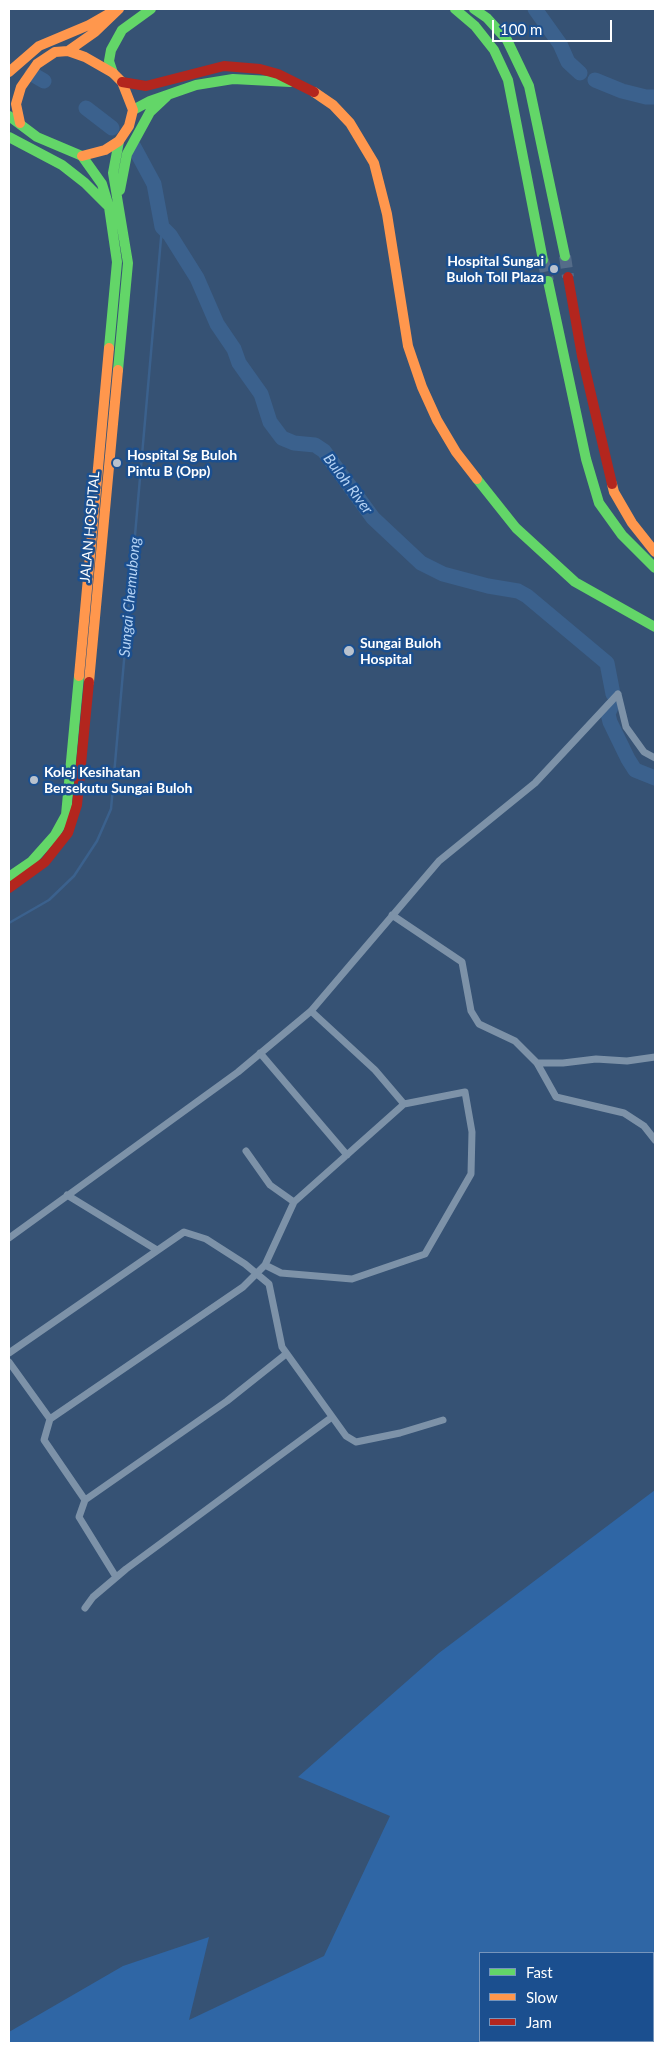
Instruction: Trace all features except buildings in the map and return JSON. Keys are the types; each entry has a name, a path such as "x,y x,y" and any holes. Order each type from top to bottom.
{"main road":[{"path":"20,123 16,104 20,87 42,60 55,52 68,50 95,32 119,9"},
{"path":"9,72 39,46 89,25 119,9"},
{"path":"113,73 109,61 110,50 122,30 152,9"},
{"path":"455,9 475,26 494,50 508,80 544,260"},
{"path":"474,9 487,18 507,40 529,86 565,256"},
{"path":"9,116 37,137 82,156 106,150 120,142 129,126 132,110 122,82 113,73 68,50"},
{"path":"122,82 135,86 156,85 188,74 224,66 260,69 278,74 319,94 334,105 350,123 374,163 387,214 408,346 422,387 437,420 456,452 516,528 575,582 655,627"},
{"path":"132,110 172,92 196,85 233,79 259,79 296,83"},
{"path":"9,92 20,87"},
{"path":"9,137 62,165 114,207 127,154 150,112 172,92"},
{"name":"JALAN HOSPITAL","path":"9,877 31,862 49,842 66,815 117,262 113,172 120,142"},
{"path":"31,149 59,153 69,152"},
{"name":"JALAN HOSPITAL","path":"9,888 45,862 68,833 77,805 128,263 114,207 102,184 82,156"},
{"path":"523,159 544,156"},
{"path":"568,278 582,356 614,492 632,524 655,552"},
{"path":"548,281 586,459 599,503 622,535 655,568"}],"street":[{"path":"9,1238 260,1053 311,1011 439,861 535,783 618,694 626,727 644,752 655,758"},
{"path":"392,915 462,962 471,1011 479,1024 515,1042 537,1063 556,1097 624,1113 644,1126 655,1140"},
{"path":"311,1011 375,1070 404,1104"},
{"path":"260,1053 347,1155"},
{"path":"537,1063 563,1063 596,1059 627,1061 655,1057"},
{"path":"85,1500 44,1440 50,1419 243,1287 265,1264 294,1202 404,1104 465,1092 472,1132 471,1174 424,1254 352,1279 282,1273 265,1264"},
{"path":"246,1151 270,1185 294,1202"},
{"path":"67,1195 158,1250"},
{"path":"9,1353 184,1232 206,1239 269,1284 282,1347 346,1436 356,1442 400,1433 444,1420"},
{"path":"116,1577 79,1517 85,1500 227,1401 286,1354"},
{"path":"9,1362 50,1419"},
{"path":"85,1608 93,1597 116,1577 332,1417"}],"shaded area":[{"path":"655,1490 655,2043 9,2043 9,2032 123,1966 209,1937 189,2020 324,1956 390,1816 298,1777 439,1653"}],"waterway":[{"path":"535,9 560,44 568,62 580,73"},
{"name":"Buloh River","path":"32,74 44,81"},
{"path":"595,80 622,91 646,97 655,97"},
{"name":"Buloh River","path":"86,108 112,128"},
{"name":"Buloh River","path":"134,147 154,184 162,227 170,235 197,278 217,324 234,349 239,363 261,394 270,422 282,438 294,443 315,445 324,451 373,518 421,563 443,574 488,586 518,591 527,596 607,663 613,694"},
{"name":"Sungai Chemubong","path":"9,923 49,900 74,876 97,841 111,809 162,227"},
{"name":"Buloh River","path":"611,707 608,714 610,722 628,759 635,770 655,778"}],"tunnel":[{"path":"565,256 568,277"},
{"path":"543,260 548,281"}],"traffic: fast":[{"path":"113,73 109,61 111,50 122,30 151,9"},
{"path":"455,9 475,26 494,50 508,80 543,260"},
{"path":"474,9 487,18 507,40 529,86 565,256"},
{"path":"133,110 150,101 196,85 233,79 290,82"},
{"path":"120,190 127,154 150,112 167,96"},
{"path":"9,116 37,137 82,156 102,184 109,207 117,262 109,348"},
{"path":"9,137 62,165 85,183 107,205"},
{"path":"118,370 128,263 113,173 119,141"},
{"path":"548,281 586,459 599,503 622,535 655,568"},
{"path":"477,479 516,528 575,582 655,627"},
{"path":"9,877 31,862 55,835 66,815 79,676"}],"traffic: slow":[{"path":"68,51 95,32 119,9"},
{"path":"9,72 39,46 89,25 110,13"},
{"path":"20,123 16,104 21,87 37,64 55,52 68,51 85,57 113,73 122,82 133,110 129,126 119,141 105,150 82,156"},
{"path":"314,92 333,105 350,123 374,163 387,214 408,346 422,387 437,420 456,452 477,479"},
{"path":"79,676 109,348"},
{"path":"89,682 118,370"},
{"path":"612,484 614,492 632,523 655,552"}],"traffic: jam":[{"path":"122,82 146,86 224,66 260,69 278,74 314,92"},
{"path":"568,277 582,356 612,484"},
{"path":"9,888 45,862 68,833 77,805 89,682"}],"place":[{"name":"Hospital Sungai Buloh Toll Plaza","path":"554,269"},
{"name":"Hospital Sg Buloh Pintu B (Opp)","path":"117,463"},
{"name":"Sungai Buloh Hospital","path":"349,651"},
{"name":"Kolej Kesihatan Bersekutu Sungai Buloh","path":"34,780"}]}
